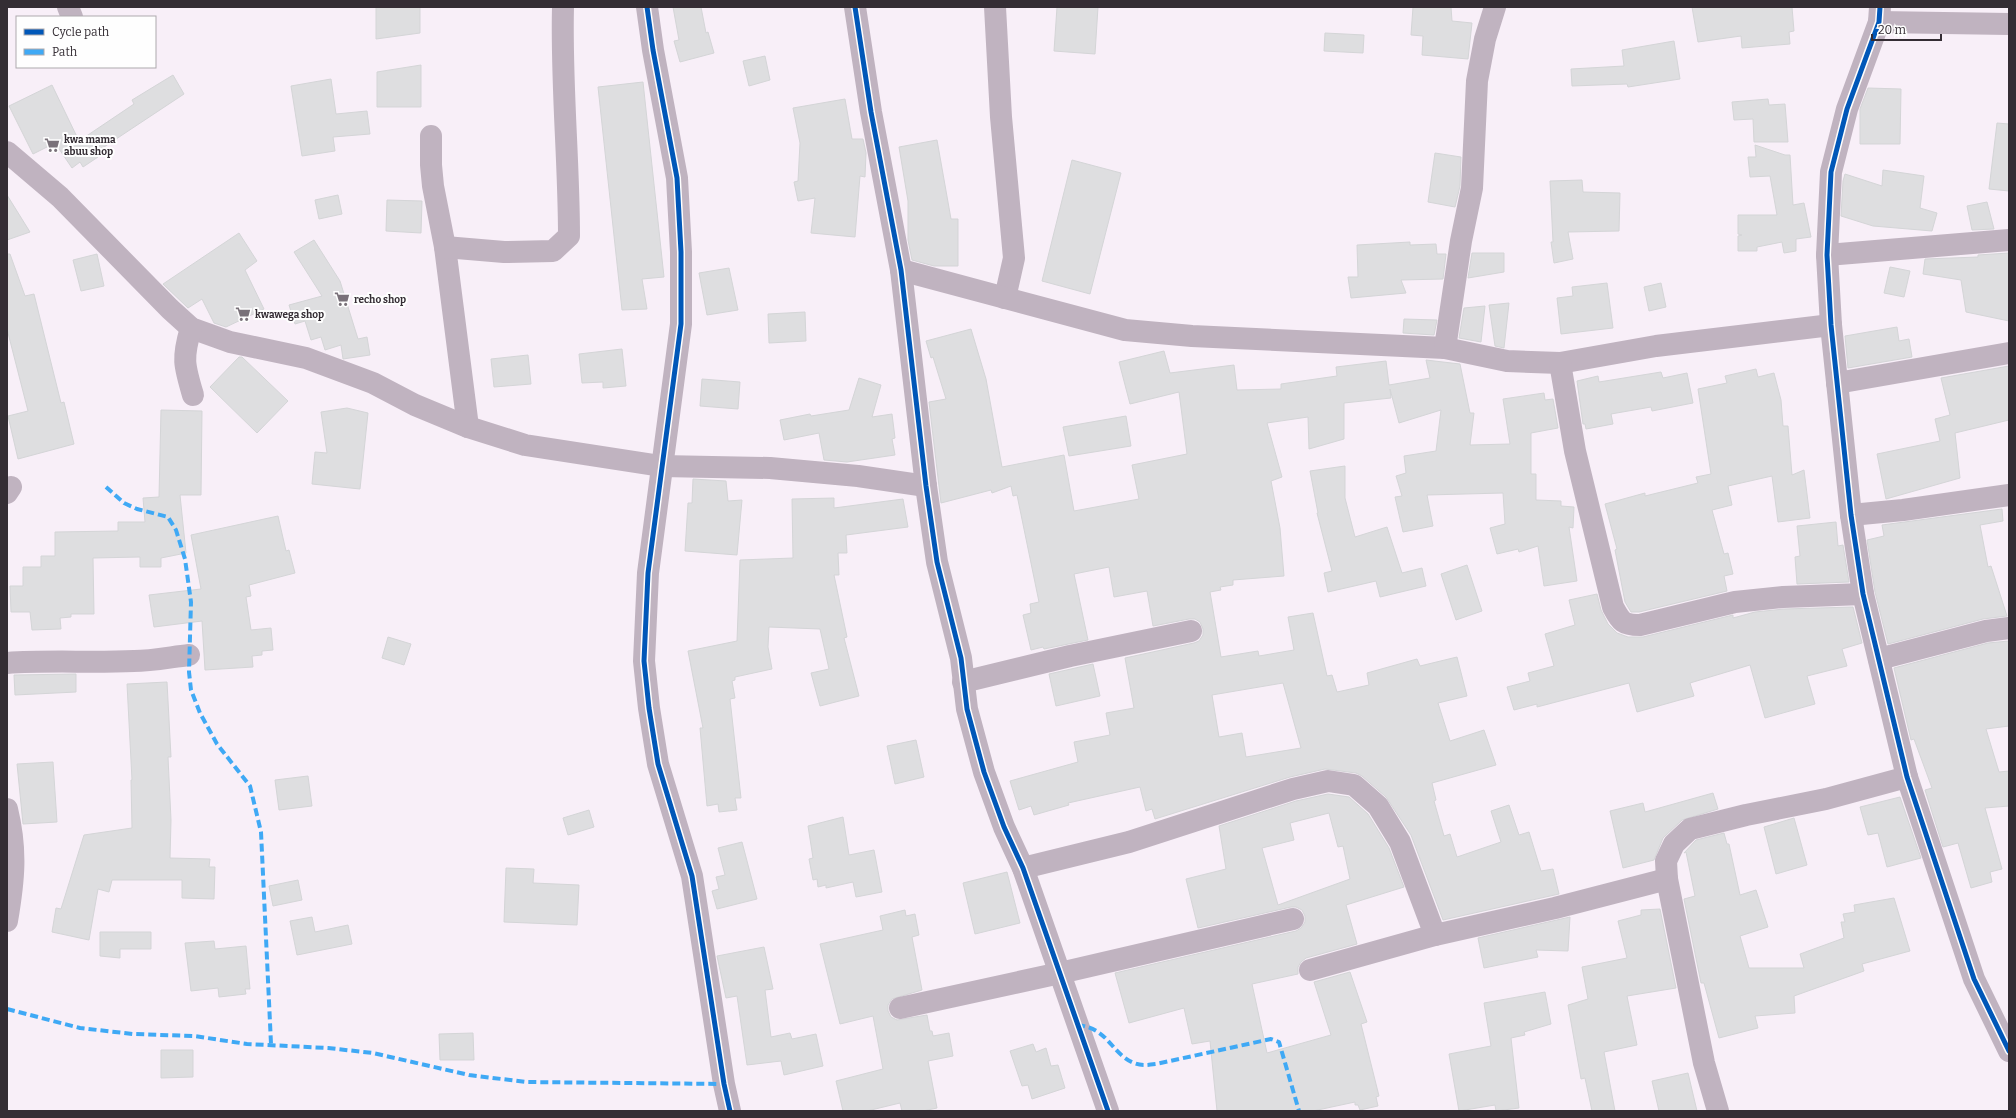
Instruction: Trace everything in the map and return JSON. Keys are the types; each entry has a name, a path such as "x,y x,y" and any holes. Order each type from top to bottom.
{"street":[{"path":"445,247 504,252 554,251 569,236 569,182 562,44 563,7"},
{"path":"648,7 653,50 677,178 681,252 681,324 661,466 648,574 644,661 649,708 658,764 692,876 724,1084 730,1111"},
{"path":"855,7 871,112 901,270 926,486 937,562 961,658 963,682 972,730 984,772 1004,826 1023,868 1108,1111"},
{"path":"995,7 1001,116 1014,258 1005,298"},
{"path":"1445,348 1461,241 1472,188 1478,81 1485,39 1495,7"},
{"path":"2009,24 1879,14 1847,109 1831,172 1827,255 1831,324 1851,515 1863,594 1907,777 1974,979 2009,1051"},
{"path":"431,136 433,186 445,247 468,427"},
{"path":"7,152 60,197 170,309 191,328 230,342 306,358 373,383 415,405 468,427 525,445 661,466 770,468 858,476 926,486"},
{"path":"1827,255 2009,240"},
{"path":"901,270 1125,330 1192,336 1445,348 1507,361 1560,363 1656,346 1831,324"},
{"path":"191,328 185,349 184,367 193,395"},
{"path":"1837,383 2009,353"},
{"path":"1560,363 1575,451 1593,529 1613,607 1620,619 1627,625 1640,625 1734,602 1783,597 1863,594"},
{"path":"1851,515 1903,510 2009,495"},
{"path":"1879,659 1986,631 2009,628"},
{"path":"963,682 1070,656 1191,631"},
{"path":"7,663 46,660 89,662 136,661 189,655"},
{"path":"1718,1111 1704,1063 1667,879 1666,861 1674,844 1690,829 1746,815 1826,799 1907,777"},
{"path":"1023,868 1129,842 1292,789 1328,781 1354,785 1378,806 1400,842 1435,935"},
{"path":"7,809 15,852 7,921"},
{"path":"1310,970 1435,935 1555,908 1667,879"},
{"path":"900,1008 1060,973 1293,919"}],"building":[{"path":"376,7 420,7 420,33 376,39"},
{"path":"673,7 701,7 706,33 708,32 714,53 680,62 674,41 679,40"},
{"path":"1057,7 1098,7 1095,54 1054,51"},
{"path":"1413,7 1451,7 1452,21 1472,23 1468,59 1422,55 1423,36 1411,35"},
{"path":"1692,7 1792,7 1794,31 1789,32 1790,44 1742,48 1741,36 1698,42"},
{"path":"1325,33 1364,35 1363,53 1324,51"},
{"path":"1674,41 1680,79 1628,87 1627,84 1572,86 1571,69 1624,66 1622,50"},
{"path":"765,56 770,80 749,86 743,61"},
{"path":"421,65 421,107 377,107 377,72"},
{"path":"173,75 184,94 95,153 98,157 83,167 80,162 72,168 55,143 33,154 9,106 52,85 79,141 134,104 132,100"},
{"path":"331,79 336,114 367,111 370,134 333,137 335,151 302,156 291,86"},
{"path":"643,82 664,277 642,279 647,309 622,310 598,87"},
{"path":"1868,88 1901,89 1900,144 1860,144 1860,109"},
{"path":"845,99 852,139 863,139 866,153 865,177 860,176 855,237 811,233 815,198 798,201 794,182 798,181 800,143 793,108"},
{"path":"1768,99 1769,105 1785,104 1788,142 1754,142 1753,119 1734,120 1732,102"},
{"path":"1997,123 2009,124 2009,191 1989,189"},
{"path":"937,140 951,219 958,219 958,266 934,266 912,260 908,240 908,201 899,147"},
{"path":"1755,145 1785,155 1790,155 1793,205 1804,203 1811,237 1796,239 1796,251 1784,253 1782,242 1757,247 1757,251 1738,251 1738,236 1742,235 1738,234 1738,215 1777,215 1770,176 1750,177 1748,157 1756,157"},
{"path":"1435,153 1461,157 1460,186 1455,207 1428,202"},
{"path":"1072,160 1121,173 1090,294 1042,281"},
{"path":"1883,170 1924,176 1920,208 1937,213 1932,231 1873,226 1841,216 1843,181 1845,174 1882,186"},
{"path":"1582,180 1583,192 1620,193 1619,231 1568,232 1573,259 1554,263 1551,242 1553,242 1550,181"},
{"path":"7,195 30,232 7,240"},
{"path":"338,195 342,214 319,219 315,200"},
{"path":"387,200 422,201 421,233 386,231"},
{"path":"1987,202 1994,229 1972,230 1967,206"},
{"path":"239,233 257,261 245,270 264,309 226,327 214,323 202,299 188,308 163,284"},
{"path":"314,240 340,281 358,339 367,337 370,355 343,359 341,345 325,350 321,337 311,340 305,321 295,324 289,305 322,296 294,252"},
{"path":"1410,242 1410,245 1436,244 1437,254 1446,254 1443,279 1401,280 1406,293 1351,298 1348,277 1358,277 1357,245"},
{"path":"1472,253 1504,253 1504,272 1468,278"},
{"path":"2009,253 2009,321 1966,312 1961,280 1923,274 1925,259 1978,257 1978,255"},
{"path":"7,254 10,254 25,296 34,294 61,403 64,402 74,444 18,459 8,416 28,411 7,329"},
{"path":"97,254 104,286 81,291 73,260"},
{"path":"1890,267 1910,271 1904,297 1884,293"},
{"path":"729,268 738,310 707,315 699,273"},
{"path":"1607,283 1613,328 1561,334 1557,298 1573,296 1572,287"},
{"path":"1661,283 1666,307 1649,311 1644,287"},
{"path":"1509,303 1504,348 1495,346 1489,305"},
{"path":"1485,306 1481,342 1459,338 1464,308"},
{"path":"805,312 806,341 769,343 768,314"},
{"path":"1404,319 1437,320 1434,335 1403,333"},
{"path":"1897,327 1899,341 1909,339 1912,357 1848,368 1845,336"},
{"path":"971,329 986,379 1002,467 1064,455 1074,511 1139,499 1132,465 1187,454 1179,392 1130,404 1119,362 1164,351 1170,373 1234,365 1237,390 1281,389 1281,384 1337,376 1336,367 1386,361 1389,385 1430,378 1426,360 1460,364 1470,413 1474,413 1470,445 1510,444 1503,399 1544,393 1545,400 1553,399 1558,428 1531,433 1531,474 1536,474 1536,500 1561,501 1561,506 1574,507 1573,528 1569,527 1577,581 1544,586 1538,546 1519,552 1518,549 1497,554 1490,528 1505,524 1503,493 1427,495 1433,526 1403,532 1395,497 1402,496 1396,476 1406,473 1404,456 1436,451 1441,410 1399,423 1390,389 1391,398 1344,403 1344,439 1309,449 1308,417 1267,423 1282,477 1271,481 1280,528 1284,576 1233,580 1233,585 1220,587 1221,590 1210,592 1221,657 1258,651 1259,656 1294,650 1288,617 1313,613 1327,676 1332,675 1337,692 1369,685 1367,673 1417,659 1420,666 1457,657 1467,696 1438,703 1450,741 1484,730 1496,765 1432,783 1436,800 1434,801 1444,836 1450,834 1457,857 1501,842 1491,811 1509,805 1519,835 1529,832 1541,871 1553,869 1559,894 1443,920 1411,835 1386,797 1362,776 1356,773 1325,769 1290,777 1155,819 1152,809 1146,811 1140,787 1068,803 1069,805 1034,815 1031,806 1019,810 1010,781 1078,762 1074,742 1110,735 1106,713 1134,708 1125,658 1194,643 1199,641 1203,635 1203,629 1200,622 1195,619 1153,626 1147,591 1114,597 1109,567 1074,574 1088,640 1044,649 1043,647 1031,650 1023,615 1031,613 1030,604 1039,602 1017,495 1013,496 1011,486 992,493 991,490 941,503 929,402 946,399 933,357 931,358 926,341","holes":["1283,683 1301,748 1246,757 1242,733 1219,737 1212,695"]},
{"path":"622,349 626,386 603,388 603,382 582,383 579,354"},
{"path":"528,355 531,384 494,387 491,359"},
{"path":"239,357 242,357 288,401 257,433 210,387"},
{"path":"2009,366 2009,420 1955,433 1960,478 1886,499 1877,454 1940,441 1935,419 1950,415 1941,378"},
{"path":"1756,369 1758,377 1774,373 1781,400 1783,426 1788,426 1792,475 1804,470 1810,518 1778,522 1772,476 1728,486 1732,505 1712,510 1724,554 1728,553 1733,574 1724,576 1727,591 1639,612 1631,612 1625,602 1615,550 1617,549 1605,504 1645,493 1645,496 1698,483 1696,477 1711,474 1698,389 1727,383 1725,376"},
{"path":"1661,372 1663,378 1687,373 1693,403 1652,411 1651,407 1611,414 1613,424 1586,429 1585,424 1583,424 1577,381 1598,376 1599,382"},
{"path":"859,378 881,385 872,417 892,414 895,438 892,439 895,455 847,462 824,460 819,433 784,440 780,420 810,414 811,416 849,410"},
{"path":"702,379 740,382 738,409 700,406"},
{"path":"347,408 368,413 360,489 312,484 315,452 327,453 321,412"},
{"path":"161,410 202,411 201,495 180,495 186,553 161,558 161,567 140,567 140,557 93,558 94,614 71,614 71,617 60,618 61,629 32,630 30,612 11,612 10,586 23,586 23,567 41,567 41,556 55,556 55,532 118,531 118,522 145,522 143,498 159,497"},
{"path":"1126,416 1131,446 1069,456 1063,427"},
{"path":"1345,466 1345,498 1355,537 1387,527 1402,573 1422,568 1426,586 1380,597 1376,581 1328,592 1324,573 1332,571 1317,513 1310,471"},
{"path":"693,479 726,481 728,501 742,500 737,555 685,551 688,503 692,503"},
{"path":"834,498 834,508 903,499 908,527 846,535 847,553 838,553 839,575 834,575 847,637 844,638 859,696 820,706 811,673 829,669 820,629 769,627 768,647 772,669 735,677 735,680 732,681 735,698 730,699 741,798 735,798 737,810 719,812 718,804 707,806 700,728 703,728 688,651 737,641 740,560 793,558 792,499"},
{"path":"2002,509 2003,521 1980,525 1988,567 1991,566 2007,616 1983,619 1888,644 1875,592 1867,540 1884,536 1882,525"},
{"path":"278,516 286,551 289,550 295,573 249,585 251,596 246,597 251,630 271,628 273,650 262,651 262,655 252,656 253,667 205,670 202,621 154,627 149,595 201,589 191,535"},
{"path":"1836,522 1838,546 1843,545 1849,582 1797,584 1795,557 1800,556 1797,526"},
{"path":"1467,565 1482,611 1456,620 1441,574"},
{"path":"1597,594 1601,610 1608,624 1617,633 1628,637 1643,637 1733,615 1733,618 1755,612 1784,609 1853,607 1862,643 1842,649 1847,666 1807,676 1815,704 1765,718 1750,665 1690,683 1694,696 1637,712 1629,683 1537,707 1537,704 1514,710 1507,687 1530,681 1528,673 1554,666 1545,634 1575,625 1569,600"},
{"path":"388,637 411,644 404,665 382,658"},
{"path":"2009,641 2009,726 1986,729 1999,772 2009,771 2009,806 1985,808 2002,869 1990,872 1992,882 1971,888 1958,843 1943,847 1925,790 1932,788 1914,739 1911,740 1894,668 1988,643"},
{"path":"1093,664 1100,696 1056,706 1049,674"},
{"path":"76,674 76,692 15,695 14,675"},
{"path":"167,682 171,757 168,757 171,820 170,858 210,859 209,867 215,867 214,899 182,898 182,880 112,880 109,892 98,889 89,940 52,932 56,908 61,909 84,835 132,828 132,780 127,684"},
{"path":"916,740 924,777 895,784 887,746"},
{"path":"53,762 57,822 23,824 17,764"},
{"path":"308,776 312,806 279,810 275,780"},
{"path":"1713,793 1718,809 1682,820 1663,838 1654,860 1623,868 1610,811 1643,803 1645,812"},
{"path":"1328,794 1349,797 1368,814 1389,848 1404,887 1346,905 1357,944 1306,958 1298,967 1298,974 1252,984 1267,1053 1331,1035 1314,982 1350,972 1367,1022 1361,1024 1379,1096 1376,1097 1378,1106 1360,1110 1358,1105 1355,1105 1355,1102 1313,1111 1217,1111 1210,1041 1192,1044 1184,1008 1129,1023 1115,973 1296,931 1301,928 1305,922 1305,916 1302,910 1296,907 1291,907 1198,928 1186,879 1226,869 1219,826 1296,801","holes":["1329,813 1338,847 1343,846 1350,879 1278,905 1262,848 1294,840 1290,823"]},
{"path":"1900,797 1921,858 1887,867 1878,833 1868,835 1860,807"},
{"path":"589,810 594,827 568,835 563,818"},
{"path":"843,817 849,855 874,850 882,892 856,897 853,882 826,888 826,885 818,887 817,879 813,880 809,859 813,858 808,826"},
{"path":"1794,818 1807,865 1776,874 1764,827"},
{"path":"1724,833 1727,844 1729,844 1740,895 1756,890 1768,927 1740,936 1749,968 1804,968 1800,954 1844,938 1841,922 1845,922 1843,914 1855,912 1854,905 1894,898 1910,951 1862,964 1864,971 1794,996 1795,1013 1755,1016 1758,1028 1719,1038 1704,983 1701,983 1684,899 1695,896 1686,852 1684,853 1696,840"},
{"path":"742,842 757,899 717,909 712,891 719,889 716,877 725,875 718,848"},
{"path":"506,868 534,869 533,883 579,885 577,925 504,922"},
{"path":"1007,872 1020,923 975,934 963,883"},
{"path":"298,880 302,900 273,906 269,886"},
{"path":"1660,909 1676,988 1627,996 1637,1045 1604,1052 1615,1111 1592,1111 1585,1078 1581,1079 1568,1005 1588,999 1582,967 1627,958 1618,921 1641,915 1641,910"},
{"path":"905,910 906,916 915,914 919,935 912,937 922,990 892,999 888,1005 888,1011 891,1017 897,1020 927,1015 930,1031 932,1031 933,1036 949,1033 953,1056 928,1061 937,1108 923,1111 902,1111 900,1103 867,1111 843,1111 836,1081 883,1069 873,1016 840,1024 820,944 883,930 880,916"},
{"path":"312,917 315,932 348,925 352,944 297,955 290,921"},
{"path":"1570,917 1568,951 1536,950 1538,957 1484,968 1478,938"},
{"path":"100,932 151,932 151,949 120,949 120,958 100,956"},
{"path":"214,941 215,949 246,946 250,989 245,989 246,994 219,997 218,988 191,991 185,943"},
{"path":"764,947 773,989 765,990 771,1037 790,1033 792,1039 816,1034 823,1066 784,1075 781,1061 747,1065 737,996 726,998 717,956"},
{"path":"1545,992 1551,1024 1524,1032 1525,1035 1511,1038 1519,1108 1496,1111 1495,1105 1459,1111 1449,1054 1491,1046 1484,1003"},
{"path":"473,1033 474,1060 440,1060 439,1034"},
{"path":"1033,1044 1036,1052 1046,1048 1051,1066 1058,1065 1065,1088 1032,1099 1028,1085 1022,1086 1010,1051"},
{"path":"161,1050 193,1050 193,1077 161,1078"},
{"path":"1688,1073 1697,1111 1659,1111 1652,1081"}],"marked path":[{"path":"106,487 124,503 137,509 168,517 176,530 185,559 191,602 189,672 191,690 200,713 217,744 250,786 261,832 271,1044"},
{"path":"7,1009 80,1028 133,1034 194,1036 247,1044 328,1048 373,1053 469,1075 526,1082 724,1084"},
{"path":"1077,1025 1088,1027 1096,1031 1126,1059 1142,1065 1156,1064 1271,1039 1279,1042 1299,1111"}],"cycle path":[{"path":"647,7 653,50 677,178 681,252 681,324 648,573 644,661 649,708 658,764 692,876 724,1084 730,1111"},
{"path":"855,7 871,112 901,270 926,486 937,562 961,658 967,709 984,772 1004,827 1023,868 1108,1111"},
{"path":"1880,7 1879,22 1847,109 1831,172 1827,255 1831,325 1851,515 1863,594 1907,777 1974,979 2009,1051"}],"place":[{"name":"kwa mama abuu shop","path":"52,145"},
{"name":"recho shop","path":"342,299"},
{"name":"kwawega shop","path":"243,314"}]}
